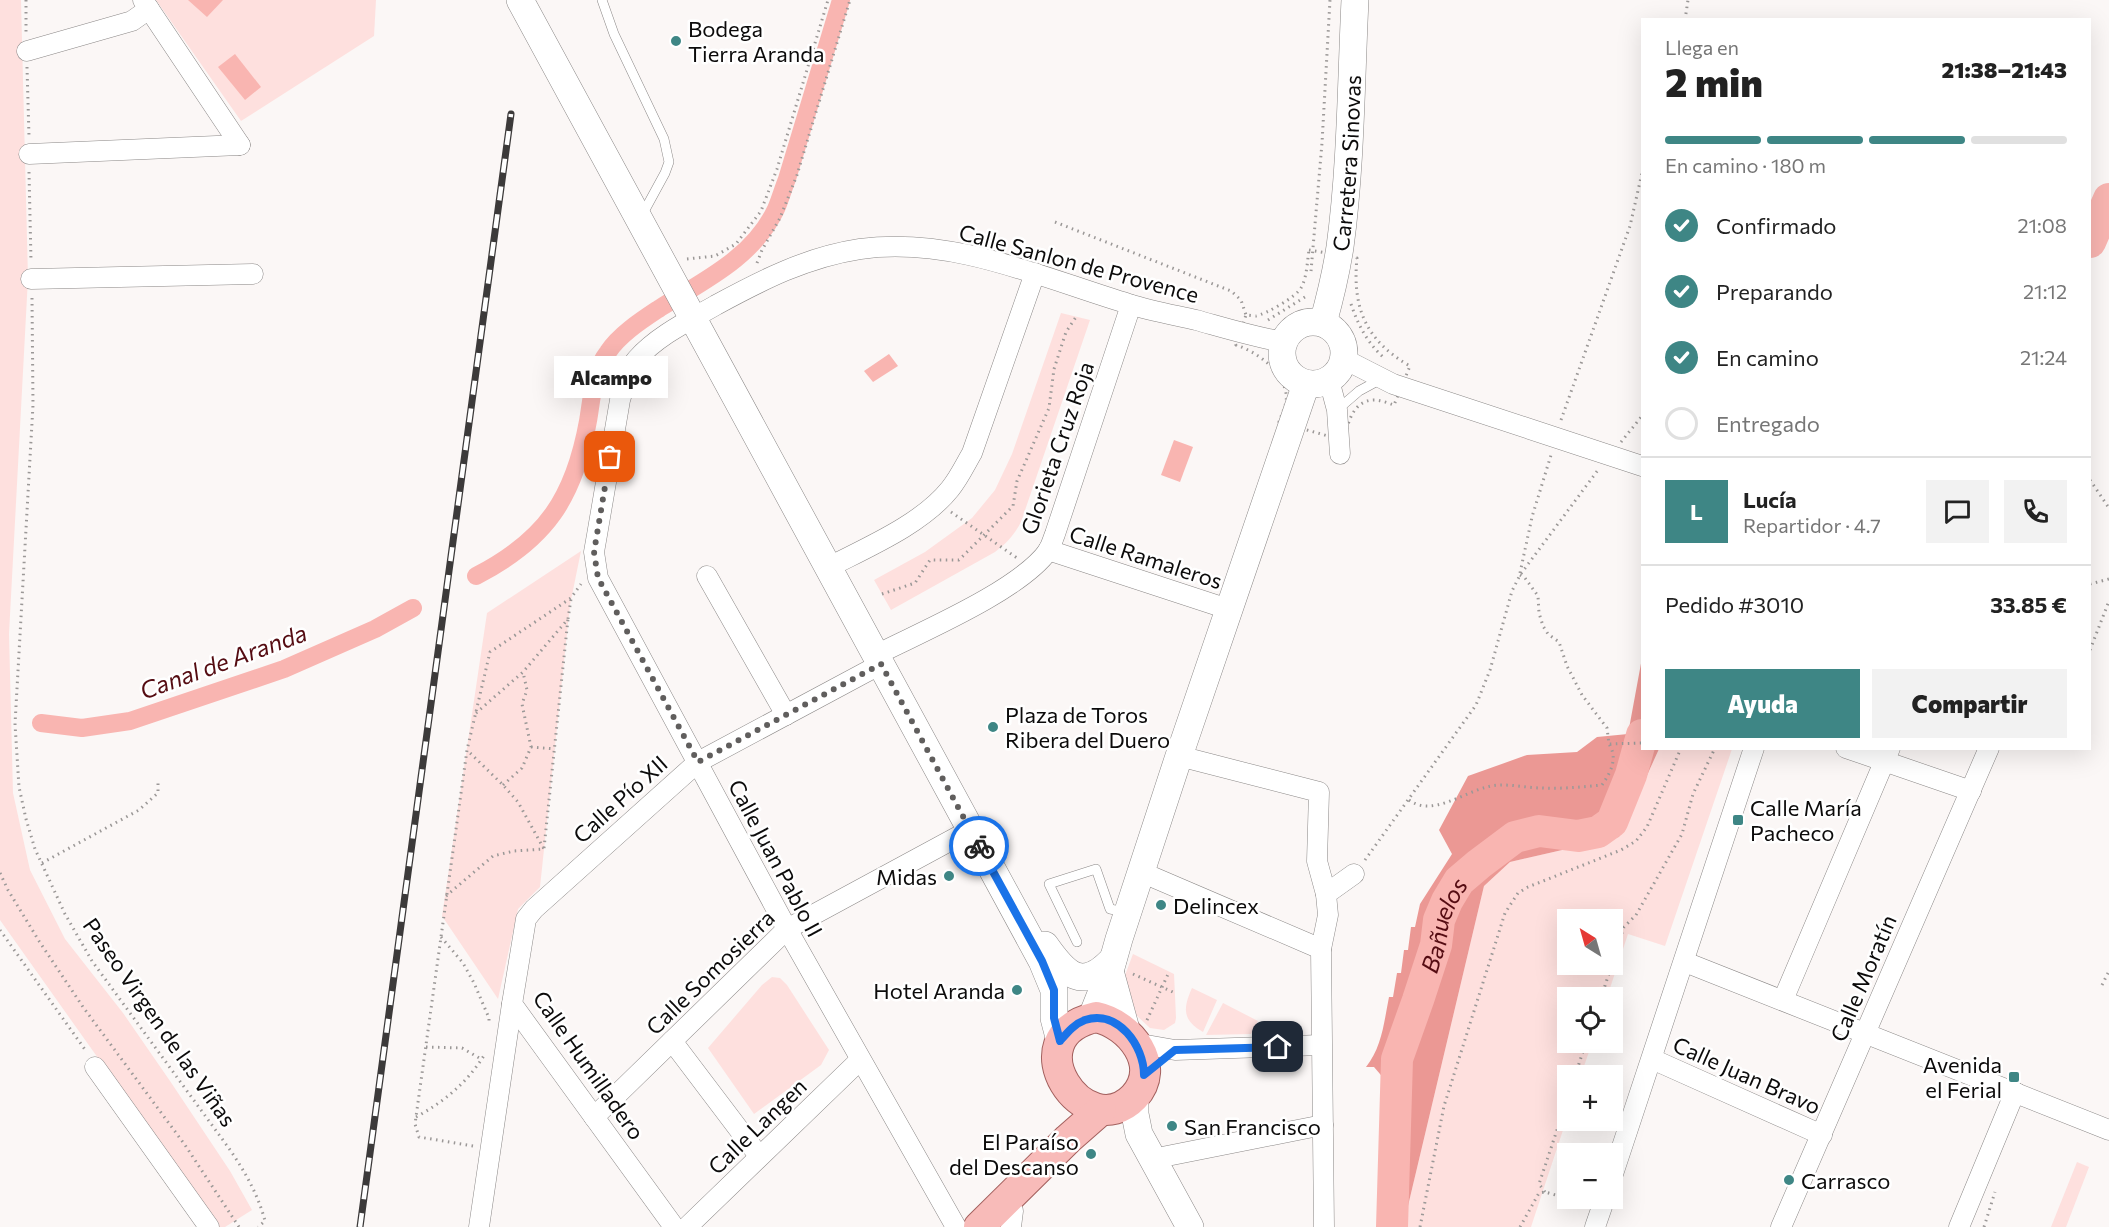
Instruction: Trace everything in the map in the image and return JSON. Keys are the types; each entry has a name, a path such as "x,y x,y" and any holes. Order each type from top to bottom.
{"main road":[{"path":"987,1222 1068,1139 1123,1097 1144,1062 1131,1038 1109,1020 1096,1017 1070,1029 1060,1041 1057,1054 1059,1073 1074,1096 1089,1107 1123,1097"},
{"path":"1068,1139 1075,1115 1074,1096"}],"street":[{"path":"520,0 1042,961 1054,990 1054,1018 1060,1041"},
{"name":"Carretera Sinovas","path":"1323,324 1325,258 1347,177 1355,0"},
{"path":"27,51 132,21 146,5 240,145 29,154"},
{"name":"Calle Sanlon de Provence","path":"684,302 749,287 803,263 861,249 891,248 956,252 1035,273 1131,305 1242,322 1284,342"},
{"path":"829,567 912,522 939,500 960,476 972,453 1035,273"},
{"path":"31,279 253,274"},
{"name":"Calle Juan Pablo II","path":"684,302 636,360 620,400 594,552 598,578 860,1060 987,1222"},
{"name":"Glorieta Cruz Roja","path":"878,660 1010,584 1030,569 1048,550 1131,305"},
{"path":"1054,990 1087,1020 1112,964 1228,609 1292,426 1326,374 1344,348 1341,338 1334,330 1323,324 1304,323 1295,328 1284,342 1282,355 1289,374 1297,380 1326,374 1384,370 1554,438 1614,449 1641,465"},
{"path":"1326,374 1337,410 1339,445"},
{"name":"Calle Ramaleros","path":"1048,550 1228,609"},
{"path":"707,576 786,715"},
{"name":"Calle Pío XII","path":"528,915 698,762 786,715 878,660"},
{"path":"1623,1145 1753,750"},
{"path":"1858,750 1888,755 1971,790"},
{"name":"Calle Moratín","path":"1781,1227 1988,750"},
{"path":"1783,1000 1888,755"},
{"path":"1179,756 1319,792 1317,861 1326,894 1328,915 1321,949 1324,1227"},
{"name":"Calle Somosierra","path":"594,1117 787,929 970,830"},
{"path":"1326,894 1356,871"},
{"path":"1142,872 1321,949"},
{"name":"Calle Humilladero","path":"528,915 519,954 512,1004 674,1227"},
{"path":"1020,920 1045,944 1066,972 1076,976 1095,974 1112,964"},
{"path":"1684,962 2109,1130"},
{"path":"1112,964 1131,1038 1175,1050 1321,1045"},
{"path":"479,1227 512,1004"},
{"path":"672,1041 759,1156"},
{"path":"1175,1050 1123,1097 1139,1134 1190,1227"},
{"name":"Calle Juan Bravo","path":"1652,1059 1822,1135"},
{"name":"Calle Langen","path":"687,1227 860,1060"},
{"path":"95,1067 209,1227"},
{"path":"1959,1227 2015,1092"},
{"path":"1152,1159 1323,1125"}],"lane":[{"path":"602,0 614,34 664,139 669,162 639,220"},
{"path":"1337,410 1384,370"},
{"path":"1077,942 1049,884 1096,869 1110,909 1128,913"}],"path":[{"path":"26,0 31,279"},
{"path":"659,255 687,259 715,256 736,244 761,211 777,169 828,0"},
{"path":"749,287 762,250 780,218 797,176 850,0"},
{"path":"1310,280 1325,258 1330,0"},
{"path":"1685,18 1688,0"},
{"path":"1520,575 1532,517 1548,468 1554,438 1630,226 1641,176"},
{"path":"1055,222 1231,291 1241,300 1242,322 1236,345 1257,353 1267,362 1282,382 1286,392 1286,401 1279,422 1328,436 1339,445 1346,437 1347,424 1352,414 1360,406 1373,400 1394,405 1410,366 1393,356 1384,347 1363,318 1355,286 1357,258 1325,258 1309,250 1305,276 1299,291 1293,297 1266,312 1242,322"},
{"name":"Paseo Virgen de las Viñas","path":"31,279 33,405 15,724 19,787 26,819 42,863 65,914 92,961 246,1174 266,1221 258,1227"},
{"path":"1261,322 1305,297 1308,290"},
{"path":"1351,303 1360,328 1384,370"},
{"path":"882,594 915,583 930,560 959,560 1013,506 1017,481 1049,408 1054,369 1066,332 1076,317"},
{"path":"1356,871 1476,705 1490,670 1512,591 1520,575 1614,449 1641,417"},
{"path":"1614,449 1627,446"},
{"path":"2091,481 2109,508"},
{"path":"939,500 955,515 1023,562"},
{"path":"1409,800 1417,806 1427,808 1475,790 1500,785 1559,789 1602,785 1609,775 1614,752 1609,744 1607,728 1582,695 1567,666 1559,642 1542,626 1538,596 1525,578 1520,575"},
{"path":"2091,584 2109,579"},
{"path":"473,1146 419,1137 415,1124 467,750 490,652 571,598 544,849"},
{"path":"2091,647 2109,601"},
{"path":"473,719 476,712 523,672 568,619"},
{"path":"503,785 522,768 531,747 522,704 527,690 523,672"},
{"path":"1609,744 1641,743"},
{"path":"531,747 555,749"},
{"path":"467,750 518,802 544,849"},
{"path":"1420,1227 1444,1106 1505,912 1511,902 1528,887 1622,850 1636,841 1647,827 1680,750"},
{"path":"1623,930 1636,915 1682,834 1693,794 1714,750"},
{"path":"42,863 139,810 158,793 158,780"},
{"path":"445,897 493,856 514,851 544,849"},
{"path":"0,873 45,950 83,1007 185,1145 239,1227"},
{"path":"0,930 95,1067"},
{"path":"441,937 464,963 489,1018 488,1027"},
{"path":"1112,964 1175,993"},
{"path":"2102,985 2109,971"},
{"path":"1131,1038 1169,972"},
{"path":"483,1065 486,1045"},
{"path":"426,1047 462,1048 481,1060"},
{"path":"416,1117 438,1106 452,1095 475,1070 485,1054"},
{"path":"1557,1130 1539,1184 1545,1192 1601,1217"},
{"path":"1984,1227 1996,1190"},
{"path":"1520,1227 1537,1194 1545,1192"}],"shaded area":[{"path":"0,0 21,0 28,278 9,634 13,793 30,870 65,939 123,1013 170,1081 230,1171 252,1210 225,1227 218,1227 0,920"},
{"path":"156,0 376,0 374,36 241,121"},
{"path":"188,0 223,0 207,17"},
{"path":"235,54 261,87 245,100 218,67"},
{"path":"1061,313 1090,320 1021,522 1010,538 995,552 891,610 874,580 925,552 972,518 995,490 1012,454"},
{"path":"889,354 898,366 873,382 864,371"},
{"path":"1174,440 1193,447 1180,482 1161,475"},
{"path":"581,551 570,605 540,887 518,909 498,999 442,916 487,613"},
{"path":"1641,663 1641,750 1659,750 1619,837 1510,862 1484,886 1403,1227 1378,1227 1381,1210 1386,1081 1374,1067 1366,1067 1379,1043 1389,997 1393,997 1397,973 1401,973 1404,950 1408,950 1411,927 1415,927 1420,904 1452,854 1439,830 1468,776 1527,755 1577,752 1597,737 1628,734"},
{"path":"1659,750 1732,750 1665,946 1628,934 1623,949 1623,909 1557,909 1557,975 1614,975 1610,987 1557,987 1557,1053 1589,1053 1584,1065 1557,1065 1557,1131 1563,1131 1531,1227 1403,1227 1484,886 1510,862 1619,837"},
{"path":"1133,954 1174,974 1176,1018 1175,1023 1164,1030 1150,1028 1135,1014 1124,978"},
{"path":"772,977 780,978 787,985 829,1050 821,1065 754,1114 708,1048 762,985"},
{"path":"1192,988 1217,1000 1203,1032 1191,1023 1186,1013"},
{"path":"1223,1003 1258,1021 1251,1034 1206,1035"},
{"path":"2077,1162 2089,1167 2066,1227 2051,1227"}],"waterway":[{"name":"Canal de Aranda","path":"476,576 500,562 539,531 565,494 582,448 596,376 603,359 613,345 646,317 726,267 741,255 766,226 776,209 787,179 841,0"},
{"name":"Bañuelos","path":"2091,240 2109,199"},
{"name":"Canal de Aranda","path":"41,723 82,728 130,721 284,669 375,629 413,608"},
{"name":"Bañuelos","path":"1392,1227 1397,1059 1436,945 1439,920 1447,901 1459,881 1515,837 1539,831 1578,836 1598,832 1612,822 1631,775 1641,739"}],"railway":[{"path":"360,1227 511,114"}],"way so far":[{"path":"610,457 594,552 598,578 698,762 881,664 979,846"}],"place":[{"name":"Bodega Tierra Aranda","path":"676,41"},
{"name":"Alcampo","path":"610,457"},
{"name":"Plaza de Toros Ribera del Duero","path":"993,727"},
{"name":"Calle María Pacheco","path":"1738,820"},
{"name":"Midas","path":"949,876"},
{"name":"Delincex","path":"1161,905"},
{"name":"Hotel Aranda","path":"1017,990"},
{"name":"Avenida el Ferial","path":"2014,1077"},
{"name":"San Francisco","path":"1172,1126"},
{"name":"El Paraíso del Descanso","path":"1091,1154"},
{"name":"Carrasco","path":"1789,1180"}],"route":[{"path":"979,846 1042,961 1054,990 1054,1018 1060,1041 1070,1029 1083,1021 1096,1017 1109,1020 1120,1026 1139,1048 1144,1062 1144,1075 1175,1050 1278,1047"}]}
